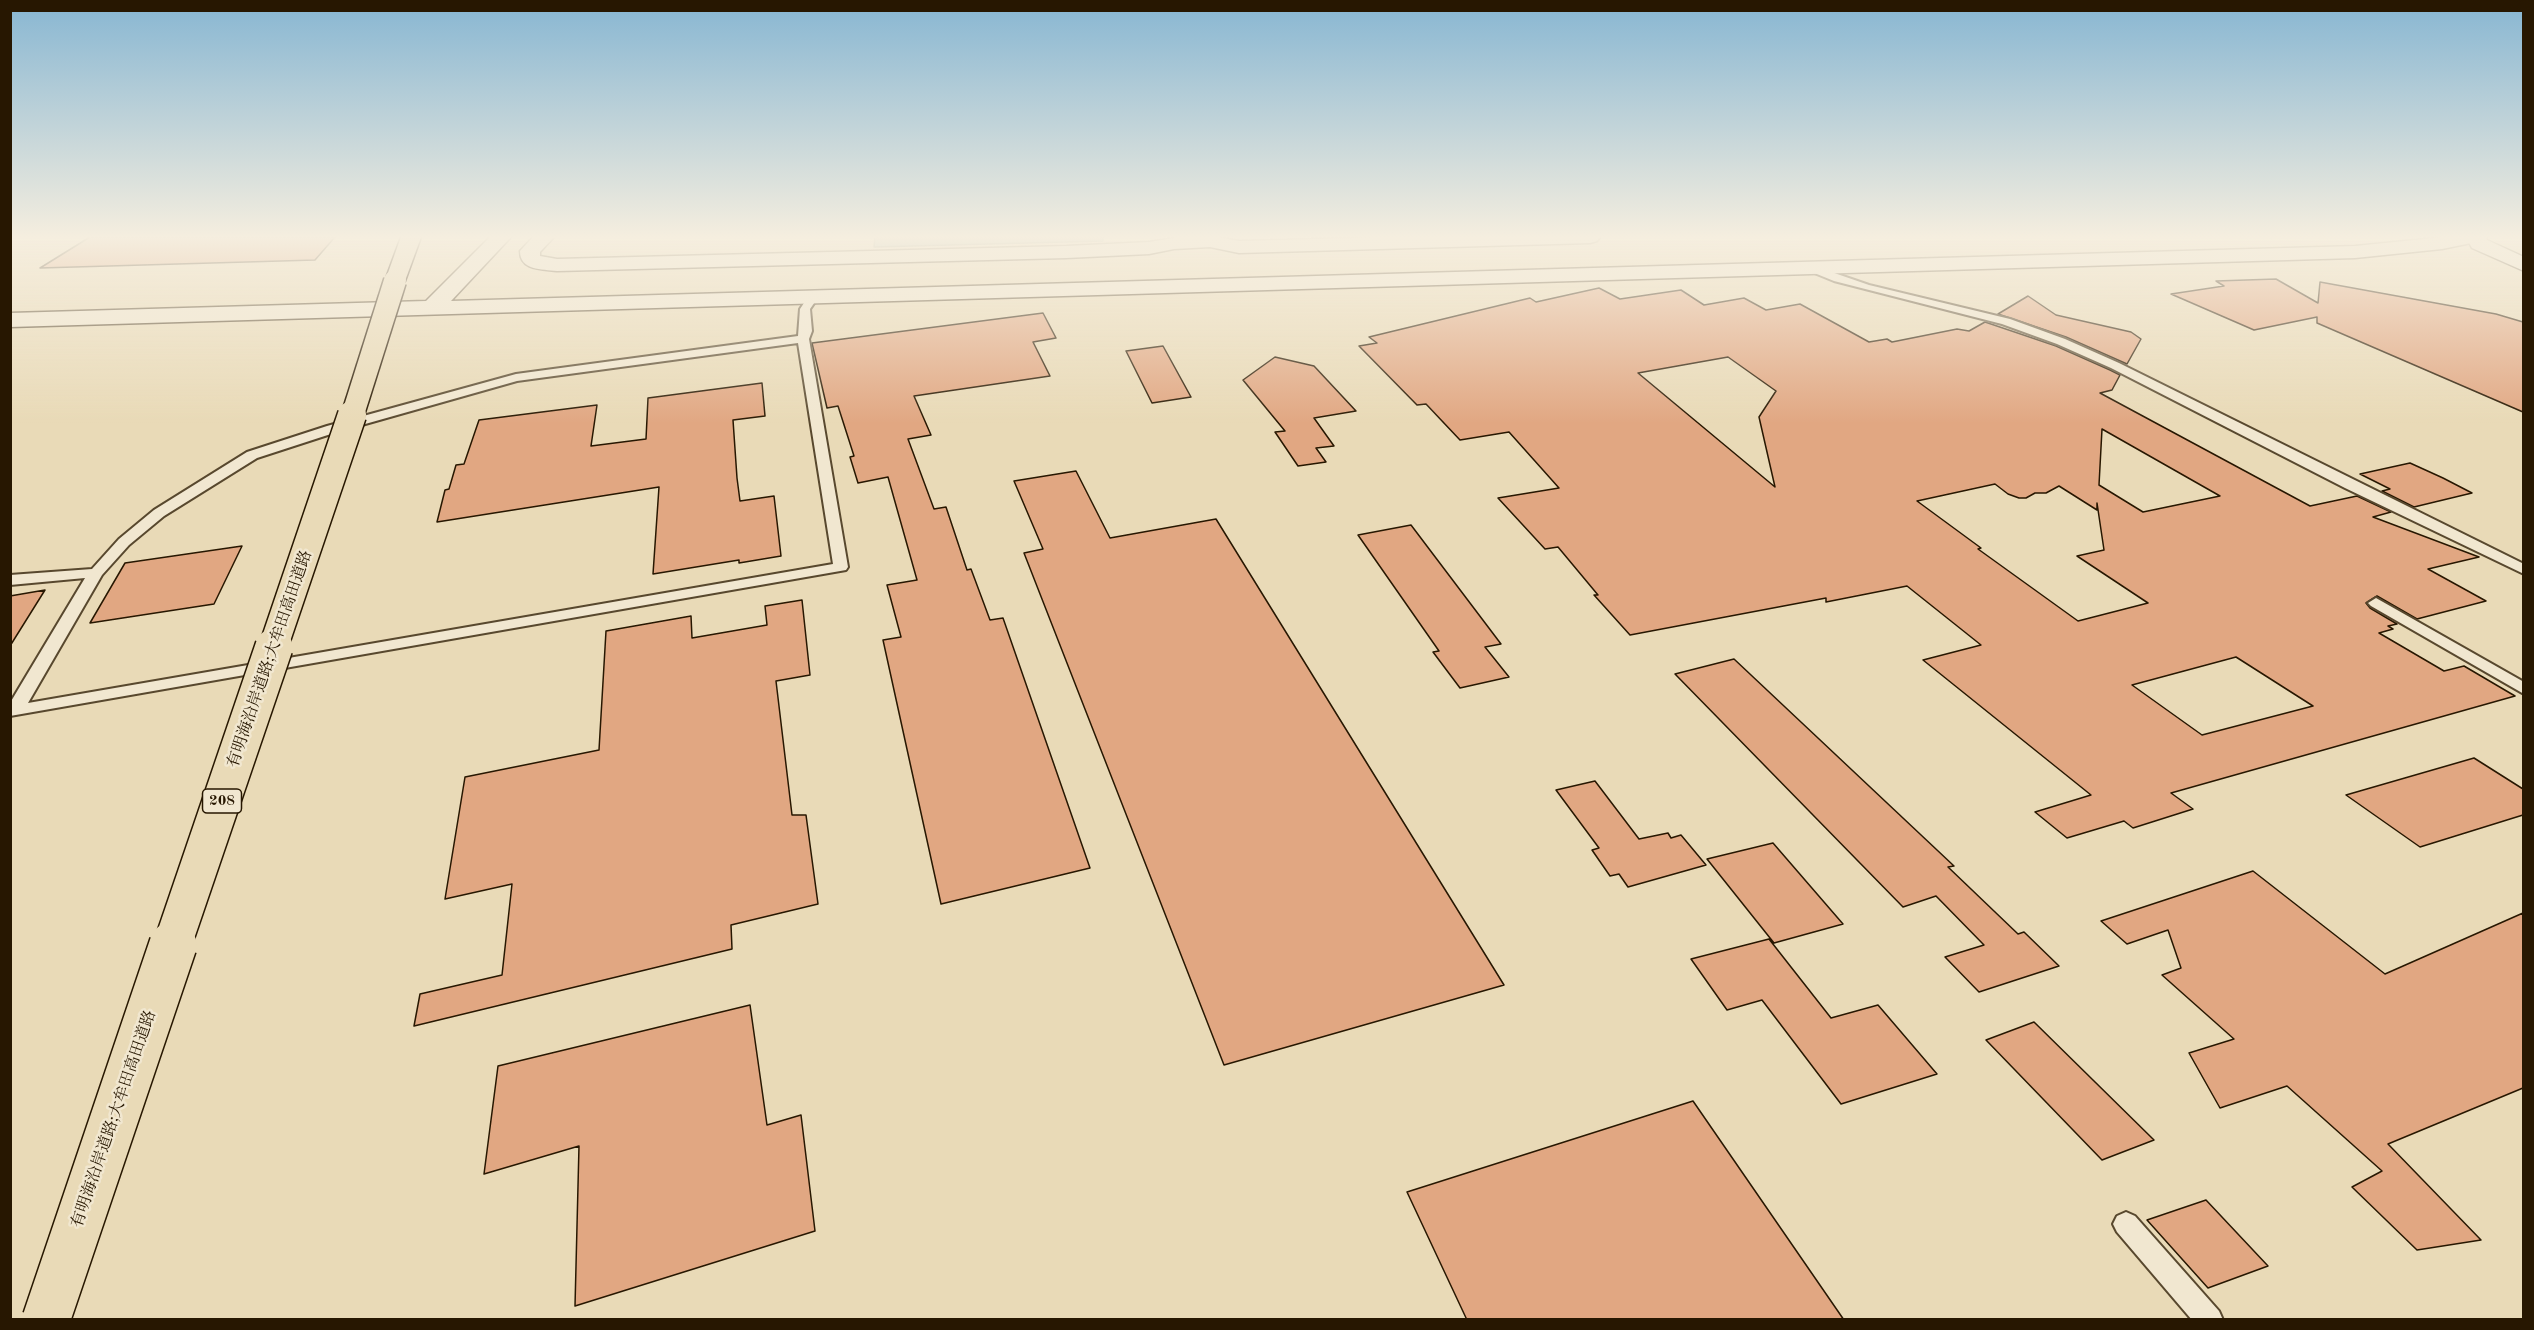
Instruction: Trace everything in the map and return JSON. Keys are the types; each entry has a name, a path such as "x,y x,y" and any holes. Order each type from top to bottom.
{"highway":[{"name":"有明海沿岸道路;大牟田高田道路","path":"46,1320 367,374 390,299"}],"street":[{"path":"432,308 441,299"},
{"path":"10,320 716,299"}],"lane":[{"path":"12,711 841,567 803,339 806,332 805,309 812,299"},
{"path":"1915,299 1984,316 2053,339 2114,365 2247,434 2523,570"},
{"path":"12,711 96,573 124,542 159,513 244,459 261,451 516,378 803,339"},
{"path":"10,580 96,573"},
{"path":"2376,603 2523,689"},
{"path":"2126,1224 2210,1320"}],"building":[{"path":"1532,299 1536,302 1549,299 1695,299 1704,305 1746,299 1766,310 1800,304 1869,342 1887,339 1892,342 1957,329 1969,331 1985,322 2056,346 2120,375 2112,390 2100,393 2310,506 2357,496 2391,512 2373,517 2479,557 2428,569 2486,601 2417,619 2377,596 2366,603 2370,608 2397,624 2388,626 2393,629 2379,633 2444,671 2464,666 2515,696 2171,793 2193,809 2133,828 2124,821 2067,838 2035,812 2091,795 1923,660 1981,645 1907,586 1826,602 1826,598 1630,635 1594,595 1598,595 1558,547 1545,549 1498,498 1559,488 1509,432 1460,440 1426,404 1417,405 1359,346 1377,343 1369,337","holes":["1728,357 1776,391 1759,417 1775,487 1638,373","2102,429 2220,496 2143,512 2099,485","1995,484 2008,494 2019,498 2026,498 2035,493 2046,493 2059,486 2097,510 2097,503 2104,550 2077,556 2148,603 2078,621 1978,549 1981,548 1917,501","2236,657 2313,706 2202,735 2132,685"]},
{"path":"2023,299 2033,299 2056,315 2131,332 2141,339 2127,364 2066,337 1998,314"},
{"path":"2183,299 2311,299 2318,303 2318,299 2414,299 2496,314 2523,322 2523,412 2317,323 2317,317 2254,330"},
{"path":"1043,313 1056,338 1033,342 1050,376 914,396 931,435 908,439 934,509 946,507 967,570 971,569 990,620 1003,618 1090,868 941,904 883,640 901,637 887,585 917,580 888,477 858,483 850,457 854,456 838,406 827,408 812,343"},
{"path":"1163,346 1191,397 1152,403 1126,351"},
{"path":"1275,357 1314,366 1356,411 1314,418 1334,446 1316,448 1326,462 1298,466 1275,432 1285,431 1243,380"},
{"path":"762,383 765,416 733,420 737,478 740,501 774,496 781,556 739,563 739,560 653,574 659,487 437,522 445,490 449,489 456,465 464,464 479,420 597,405 591,446 646,439 648,398"},
{"path":"2410,463 2472,493 2414,507 2382,491 2390,489 2360,474"},
{"path":"1076,471 1110,538 1216,519 1504,985 1224,1065 1024,553 1043,549 1014,481"},
{"path":"1411,525 1501,644 1485,647 1509,677 1460,688 1433,652 1439,651 1358,535"},
{"path":"242,546 214,604 90,623 125,563"},
{"path":"45,590 10,646 10,596"},
{"path":"802,600 810,675 776,681 792,815 806,815 818,904 731,925 732,949 414,1026 420,994 502,975 512,884 445,899 465,777 599,750 606,631 691,616 692,638 767,625 765,606"},
{"path":"1734,659 1954,866 1948,867 2018,934 2024,932 2059,966 1979,992 1945,957 1984,945 1936,896 1903,907 1675,674"},
{"path":"2474,758 2523,789 2523,815 2420,847 2346,795"},
{"path":"1595,781 1639,839 1668,833 1671,838 1681,835 1706,865 1628,887 1619,874 1610,876 1592,850 1599,848 1556,790"},
{"path":"1773,843 1843,924 1774,943 1707,859"},
{"path":"2253,871 2385,974 2523,913 2523,1088 2388,1144 2481,1240 2417,1250 2352,1187 2382,1171 2287,1086 2220,1108 2189,1053 2234,1039 2162,975 2181,968 2168,930 2127,944 2101,921"},
{"path":"1769,939 1831,1018 1878,1005 1937,1074 1841,1104 1762,1000 1727,1010 1691,959"},
{"path":"750,1005 767,1125 801,1115 815,1231 575,1306 579,1146 484,1174 498,1066"},
{"path":"2034,1022 2154,1140 2102,1160 1986,1040"},
{"path":"1693,1101 1844,1320 1467,1320 1407,1192"},
{"path":"2206,1200 2268,1266 2208,1288 2147,1220"}]}
